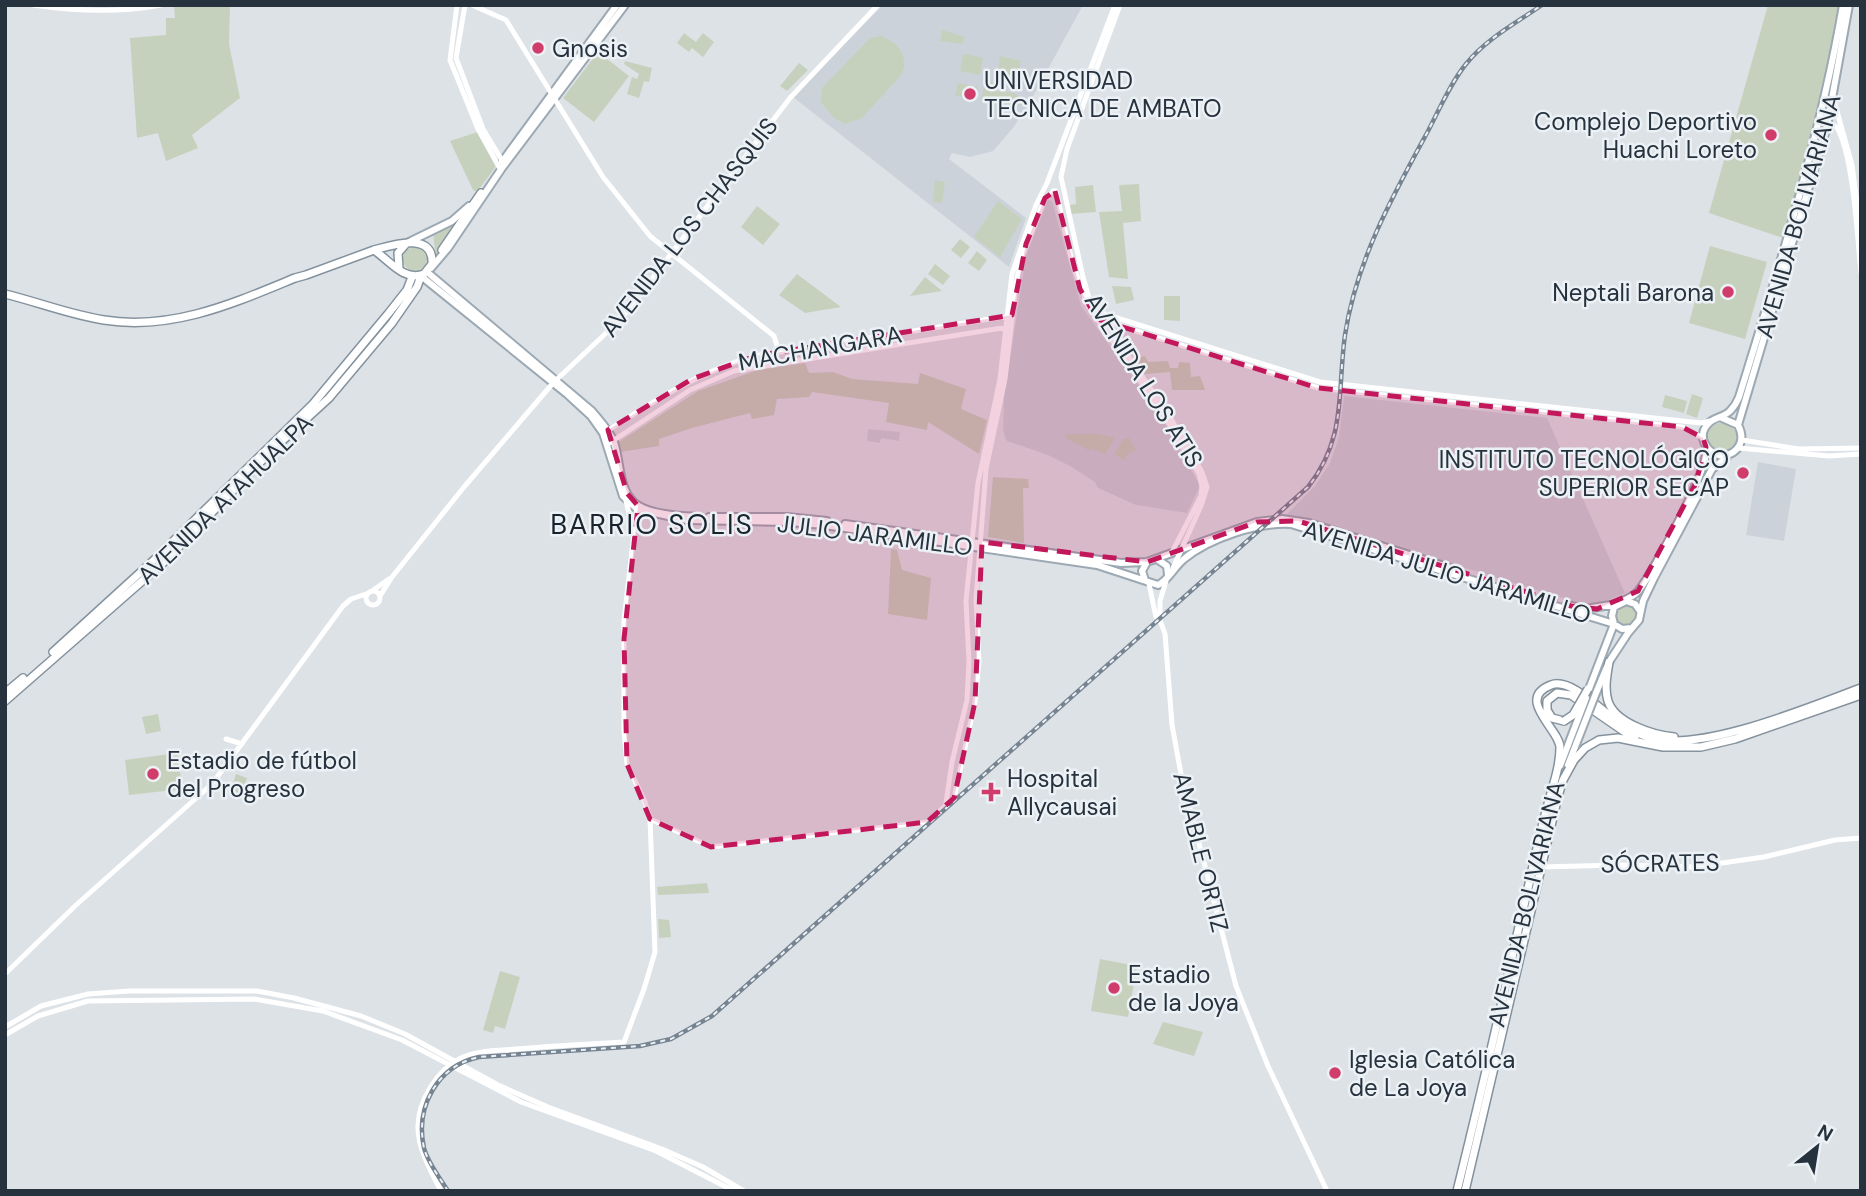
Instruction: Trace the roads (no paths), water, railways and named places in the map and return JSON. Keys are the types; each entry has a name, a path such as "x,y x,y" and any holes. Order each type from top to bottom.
{"highway":[{"path":"442,251 482,195"},
{"path":"399,269 398,253 400,248 409,242"},
{"path":"5,294 103,320 130,323 174,321 216,309 373,250 417,242 426,246 432,255 422,273 399,269 373,250"},
{"name":"AVENIDA ATAHUALPA","path":"5,701 165,561 333,387 422,273"},
{"path":"333,387 394,314"},
{"name":"AVENIDA ATAHUALPA","path":"5,693 43,662 153,560 333,387"},
{"path":"1609,662 1605,683 1611,708 1642,728 1667,736 1696,739"},
{"path":"1558,771 1559,741 1541,715 1538,705 1540,695 1553,684 1570,686 1620,724 1650,738 1667,741 1733,732 1861,688"},
{"path":"1591,689 1573,715 1564,721 1552,718 1547,710 1547,701 1557,692 1571,695 1642,743"},
{"path":"1563,780 1580,753 1599,740 1618,738 1678,748 1714,744 1861,695"},
{"name":"AVENIDA BOLIVARIANA","path":"1457,1191 1538,841 1558,771"},
{"name":"AVENIDA BOLIVARIANA","path":"1465,1191 1563,780"}],"main road":[{"name":"AVENIDA ATAHUALPA","path":"409,242 452,221 482,195 617,5"},
{"name":"AVENIDA ATAHUALPA","path":"422,273 448,248 479,206 482,195 501,164 625,5"},
{"name":"AVENIDA BOLIVARIANA","path":"1722,418 1740,397 1762,326 1823,104 1843,5"},
{"name":"AVENIDA BOLIVARIANA","path":"1738,425 1826,126 1849,5"},
{"path":"422,273 592,411 611,443 628,499"},
{"path":"1619,603 1638,591 1700,474 1706,458 1703,438 1705,428 1712,421 1722,418 1733,421 1738,425 1742,440 1738,449"},
{"path":"1706,447 1717,455 1731,454"},
{"name":"AVENIDA BOLIVARIANA","path":"1591,689 1639,620 1654,578 1712,469 1738,449"},
{"name":"JULIO JARAMILLO","path":"628,499 637,507 648,510 692,516 802,518 972,544 1097,565 1158,585 1167,578"},
{"name":"AVENIDA JULIO JARAMILLO","path":"1157,559 1257,522 1272,519 1297,521 1571,606 1585,609 1619,603"},
{"name":"AVENIDA JULIO JARAMILLO","path":"1167,578 1173,568 1204,545 1266,524 1291,524 1614,624"},
{"name":"JULIO JARAMILLO","path":"981,546 1121,563 1157,559"},
{"path":"1157,559 1167,566 1167,578"},
{"path":"1147,562 1142,571 1147,582"},
{"name":"AVENIDA BOLIVARIANA","path":"1563,780 1614,624 1612,616 1619,603"},
{"path":"1619,603 1635,604 1640,612"},
{"path":"1614,624 1622,629 1632,628"},
{"name":"AVENIDA BOLIVARIANA","path":"1558,771 1572,746"}],"street":[{"path":"33,5 123,10 161,5"},
{"path":"457,5 450,60 478,129 501,164"},
{"path":"466,5 456,58 482,129 501,164"},
{"path":"472,5 506,20 603,177 650,236 774,336 779,352"},
{"name":"AVENIDA LOS CHASQUIS","path":"370,604 378,604 392,577 554,381 622,318 790,98 878,5"},
{"name":"AVENIDA LOS ATIS","path":"946,803 954,798 975,702 979,662 976,599 983,489 1005,379 1012,274 1036,205 1051,176 1117,5"},
{"name":"AVENIDA LOS ATIS","path":"1095,313 1083,277 1061,177 1067,149 1117,5"},
{"path":"1833,97 1848,145 1861,233"},
{"path":"1826,126 1837,127 1845,152 1861,273"},
{"path":"1051,176 1061,177"},
{"path":"1047,183 1049,189 1055,191"},
{"name":"AVENIDA LOS ATIS","path":"1009,316 1026,244 1045,198 1063,187"},
{"name":"AVENIDA LOS ATIS","path":"1055,191 1080,289 1170,417 1206,481 1207,493 1173,568"},
{"path":"1095,313 1320,382 1701,423 1712,421"},
{"name":"MACHANGARA","path":"606,432 702,374 747,358 1009,316"},
{"path":"1102,322 1318,388 1682,427 1703,438"},
{"name":"AVENIDA LOS ATIS","path":"1102,322 1199,474 1201,496 1172,552"},
{"name":"AVENIDA LOS ATIS","path":"946,803 952,762 967,700 969,662 966,601 978,483 1008,327"},
{"name":"MACHANGARA","path":"611,443 691,390 734,371 1008,327"},
{"path":"1742,440 1799,449 1861,448"},
{"path":"1738,449 1829,456 1861,454"},
{"path":"628,499 633,528"},
{"path":"441,1191 423,1154 418,1125 431,1085 454,1063 488,1052 624,1042 655,952 650,819 645,802 626,764 624,731 624,639 637,507"},
{"name":"AVENIDA LOS CHASQUIS","path":"348,601 370,592 392,577"},
{"name":"AMABLE ORTIZ","path":"1167,578 1160,601 1160,620 1166,640 1172,724 1181,774 1236,986 1268,1066 1327,1191"},
{"name":"AMABLE ORTIZ","path":"1147,582 1156,617 1160,620"},
{"path":"370,604 366,598 370,592 380,596"},
{"path":"5,974 75,906 212,783 348,601 370,604"},
{"path":"226,739 242,744"},
{"path":"650,819 711,847 927,822 946,803"},
{"name":"SÓCRATES","path":"1541,867 1694,867 1764,857 1835,840 1861,838"},
{"path":"5,1027 41,1006 88,994 129,991 257,991 324,1004 405,1034 495,1090 521,1102 656,1152 734,1191"},
{"path":"5,1035 38,1016 88,1001 254,999 323,1011 358,1022 426,1050 523,1097 662,1149 703,1167 744,1191"}],"railway":[{"path":"448,1191 428,1159 422,1133 426,1104 432,1090 451,1069 479,1057 640,1046 671,1039 712,1016 1308,487 1329,451 1335,432 1350,308 1367,256 1389,206 1450,89 1466,64 1492,39 1542,5"}],"place":[{"name":"Gnosis","path":"538,48"},
{"name":"UNIVERSIDAD TECNICA DE AMBATO","path":"970,94"},
{"name":"Complejo Deportivo Huachi Loreto","path":"1771,135"},
{"name":"Neptali Barona","path":"1728,292"},
{"name":"INSTITUTO TECNOLÓGICO SUPERIOR SECAP","path":"1743,473"},
{"name":"Estadio de fútbol del Progreso","path":"153,774"},
{"name":"Hospital Allycausai","path":"991,792"},
{"name":"Estadio de la Joya","path":"1114,988"},
{"name":"Iglesia Católica de La Joya","path":"1335,1073"}],"district":[{"name":"BARRIO SOLIS","path":"652,524"}]}
